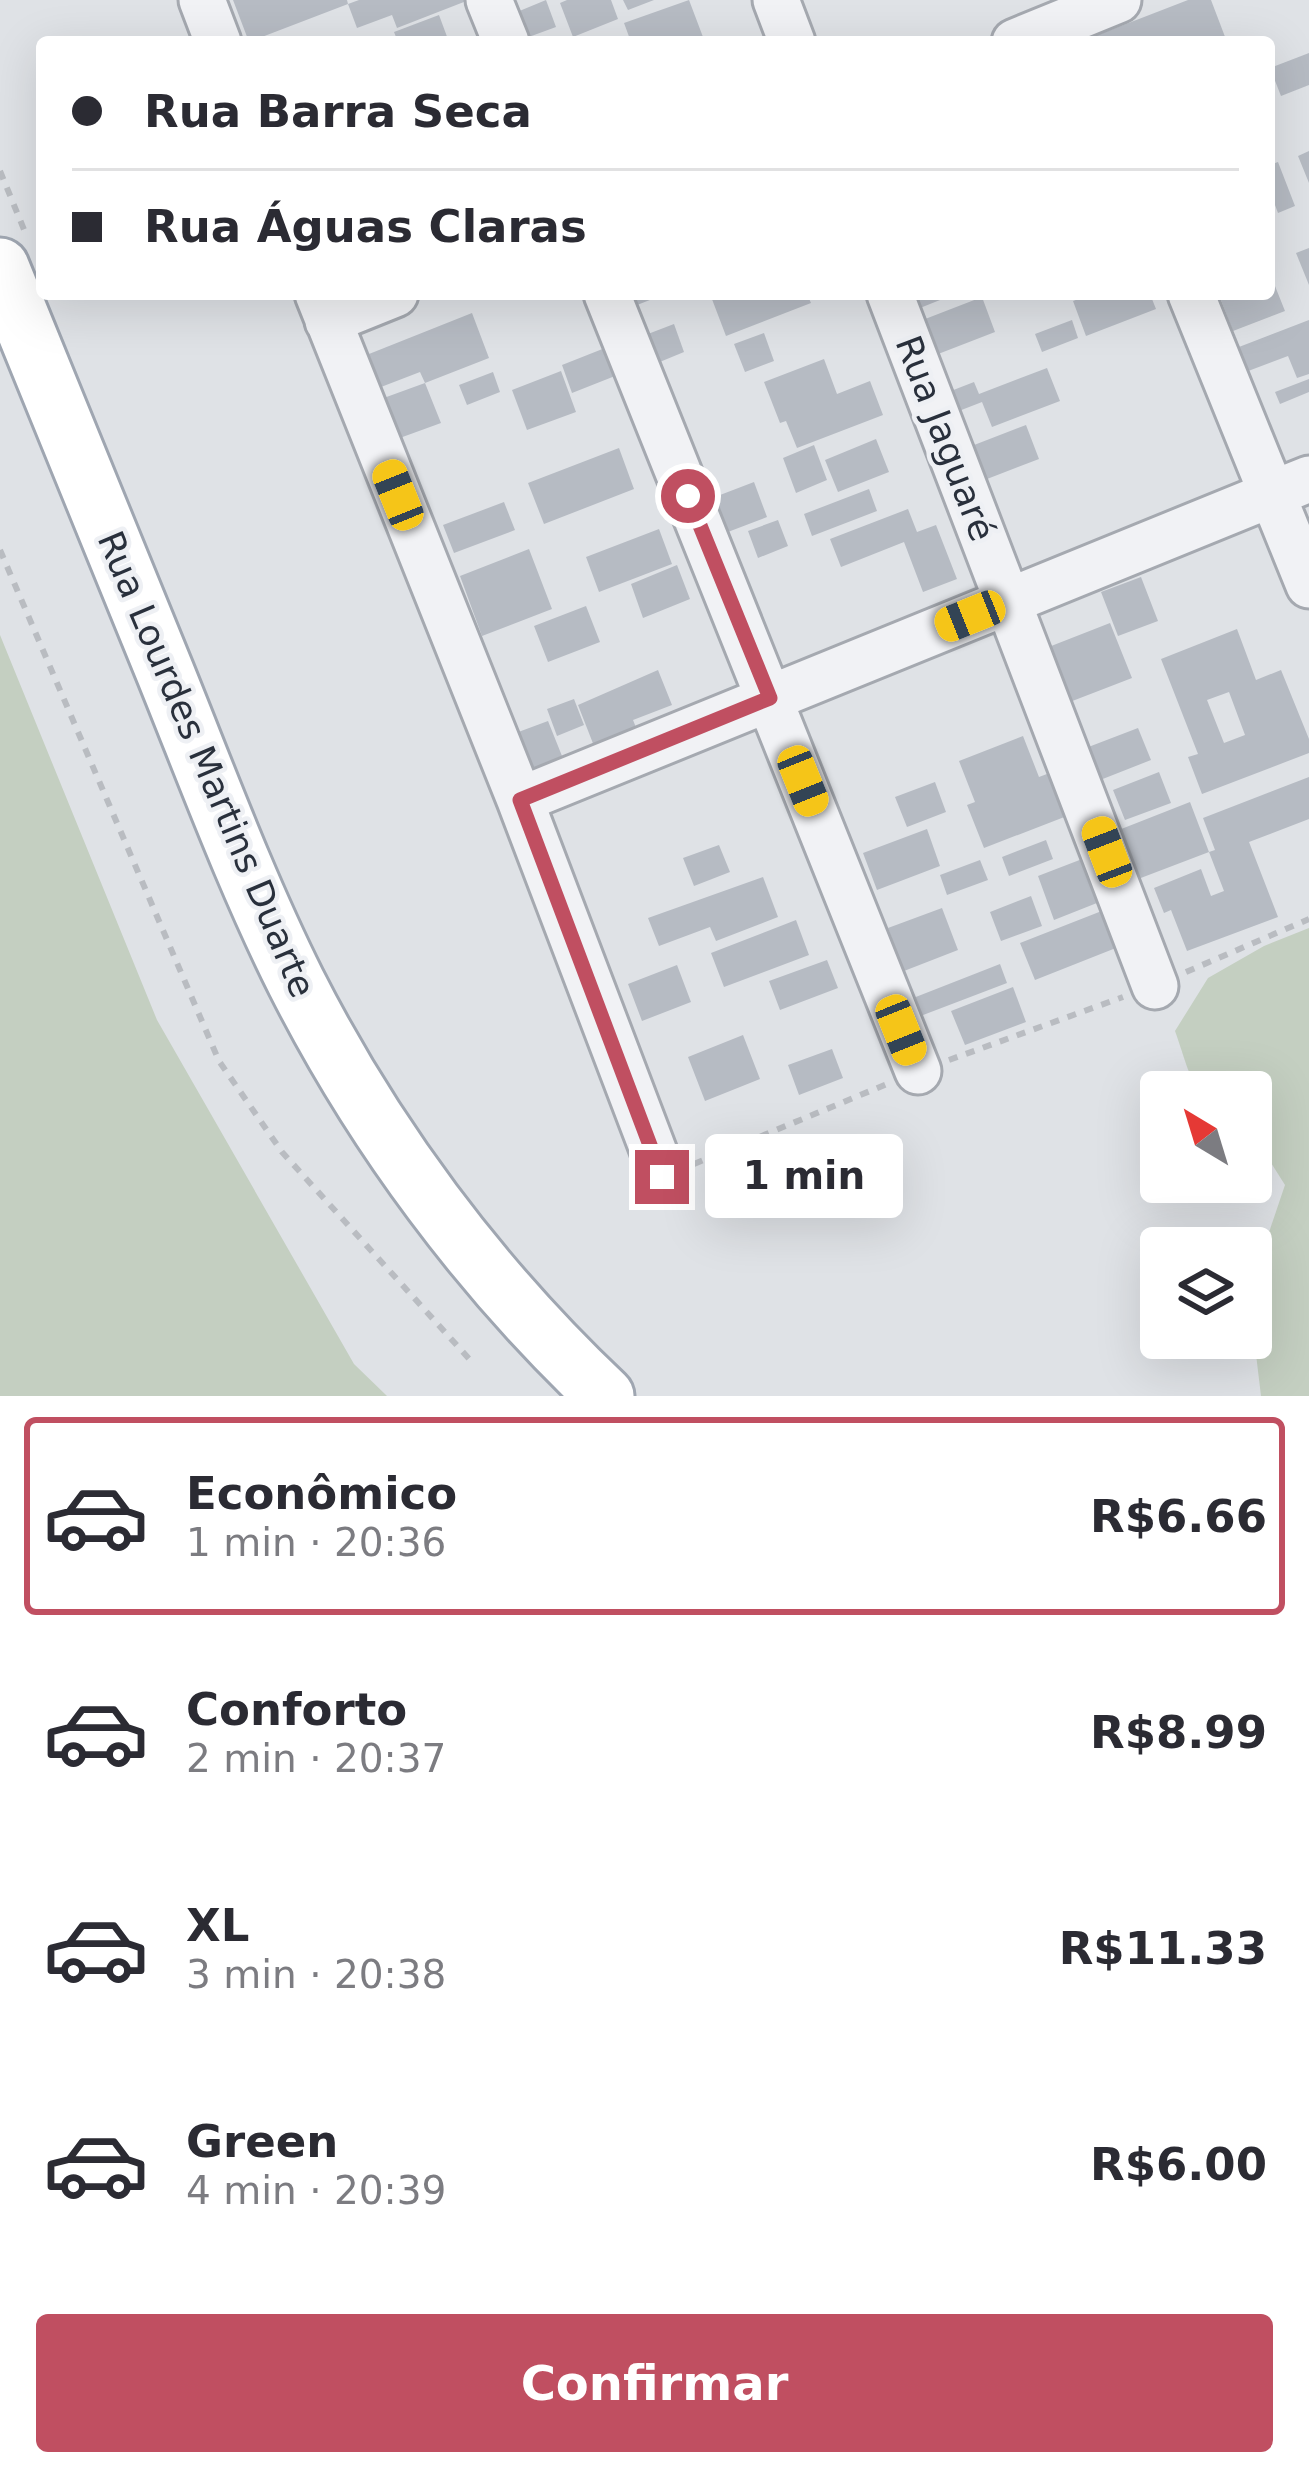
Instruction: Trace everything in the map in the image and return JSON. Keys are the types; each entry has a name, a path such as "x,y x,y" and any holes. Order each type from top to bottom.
{"main road":[{"name":"Rua Lourdes Martins Duarte","path":"12,250 247,874 297,983 367,1105 423,1188 511,1298 605,1396"}],"street":[{"path":"202,0 216,36"},
{"path":"489,0 504,36"},
{"path":"776,0 790,36"},
{"path":"1031,36 1088,15"},
{"path":"362,300 323,307 520,800 662,1177"},
{"path":"609,300 918,1071"},
{"name":"Rua Jaguaré","path":"892,300 1156,986"},
{"path":"1194,300 1291,486 1309,585"},
{"path":"520,800 1291,486"}],"path":[{"path":"0,171 12,250"},
{"path":"0,550 219,1061 282,1152 472,1361"},
{"path":"662,1177 918,1071 1156,986 1309,919"}],"green space":[{"path":"0,635 157,1020 354,1364 387,1396 0,1396"},
{"path":"1309,928 1309,1396 1261,1396 1257,1359 1272,1359 1271,1227 1285,1185 1272,1164 1272,1071 1189,1071 1175,1031 1208,978 1264,946"}],"building":[{"path":"233,0 347,0 348,4 265,36 247,36"},
{"path":"359,0 469,0 397,28 392,15 357,28 348,4"},
{"path":"546,0 556,27 525,36 517,12"},
{"path":"611,0 618,19 573,36 560,3"},
{"path":"623,0 654,0 628,10"},
{"path":"689,0 703,36 629,36 624,23"},
{"path":"1188,0 1211,0 1225,36 1095,36"},
{"path":"439,15 447,36 396,36 394,32"},
{"path":"1309,53 1309,85 1281,96 1275,66"},
{"path":"1309,151 1309,183 1298,156"},
{"path":"1275,163 1295,206 1278,213 1275,205"},
{"path":"1309,248 1309,285 1296,253"},
{"path":"1275,286 1285,311 1233,331 1221,300 1275,300"},
{"path":"623,300 650,300 627,309"},
{"path":"712,300 811,303 726,336"},
{"path":"906,300 940,300 910,312"},
{"path":"983,300 995,332 933,356 920,321"},
{"path":"1152,300 1156,309 1086,336 1073,301"},
{"path":"472,313 489,358 425,383 420,372 381,387 369,354"},
{"path":"1072,320 1078,338 1042,352 1035,334"},
{"path":"1309,320 1309,374 1297,378 1288,356 1235,376 1226,352"},
{"path":"674,324 684,352 650,366 640,337"},
{"path":"764,333 774,361 745,372 734,344"},
{"path":"605,348 615,376 572,393 562,365"},
{"path":"824,359 837,394 870,381 883,415 797,448 786,421 780,423 764,382"},
{"path":"1047,368 1060,401 992,427 982,402 946,416 938,396 974,382 979,394"},
{"path":"561,371 576,412 527,430 512,390"},
{"path":"493,372 500,392 467,405 459,385"},
{"path":"1309,379 1309,392 1280,404 1275,392"},
{"path":"425,383 441,423 397,439 381,399"},
{"path":"1026,425 1039,459 969,486 956,452"},
{"path":"876,439 889,472 838,492 825,460"},
{"path":"814,445 827,480 796,493 783,458"},
{"path":"619,448 634,489 544,524 528,483"},
{"path":"754,482 767,517 720,535 707,500"},
{"path":"869,489 877,511 812,536 804,514"},
{"path":"504,502 515,530 454,553 443,525"},
{"path":"908,509 917,532 936,525 957,579 923,592 904,542 841,567 830,539"},
{"path":"778,520 788,546 758,558 748,531"},
{"path":"659,529 672,564 599,592 586,557"},
{"path":"529,549 552,609 482,636 460,576"},
{"path":"677,565 690,599 643,618 631,584"},
{"path":"1141,577 1158,621 1118,636 1101,592"},
{"path":"586,606 600,642 548,662 534,626"},
{"path":"1110,623 1132,678 1062,705 1041,650"},
{"path":"1237,629 1256,680 1281,670 1309,739 1309,753 1202,794 1188,757 1198,754 1161,659","holes":["1229,692 1245,735 1224,743 1207,700"]},
{"path":"658,670 672,705 633,720 637,730 594,746 578,705"},
{"path":"574,699 584,725 557,736 547,709"},
{"path":"548,721 564,761 528,774 513,734"},
{"path":"1138,728 1151,760 1090,784 1078,751"},
{"path":"1023,736 1039,777 1068,766 1085,809 984,848 967,805 975,802 959,761"},
{"path":"1159,772 1171,803 1125,820 1113,790"},
{"path":"1309,777 1309,819 1249,842 1278,917 1187,951 1171,910 1164,913 1154,888 1201,869 1211,896 1224,891 1209,852 1215,850 1203,818"},
{"path":"935,782 946,812 907,827 895,797"},
{"path":"1190,802 1209,852 1125,884 1106,835"},
{"path":"927,829 940,866 877,890 863,853"},
{"path":"1046,840 1053,859 1009,876 1002,857"},
{"path":"719,845 730,872 694,886 683,858"},
{"path":"1090,856 1107,899 1054,920 1038,876"},
{"path":"980,860 988,880 947,895 940,875"},
{"path":"763,877 778,917 716,941 710,927 659,946 648,918"},
{"path":"1031,896 1042,926 1001,941 990,912"},
{"path":"1117,905 1131,942 1035,980 1020,943"},
{"path":"942,908 958,950 904,971 888,928"},
{"path":"796,920 809,955 724,987 711,953"},
{"path":"827,960 838,988 780,1010 769,981"},
{"path":"1000,964 1007,983 910,1020 903,1002"},
{"path":"677,965 691,1002 642,1021 628,984"},
{"path":"1013,987 1026,1022 965,1045 951,1011"},
{"path":"743,1035 760,1079 705,1101 688,1057"},
{"path":"832,1049 843,1078 799,1095 788,1065"}],"route":[{"path":"662,1177 520,800 770,698 688,496"}]}
